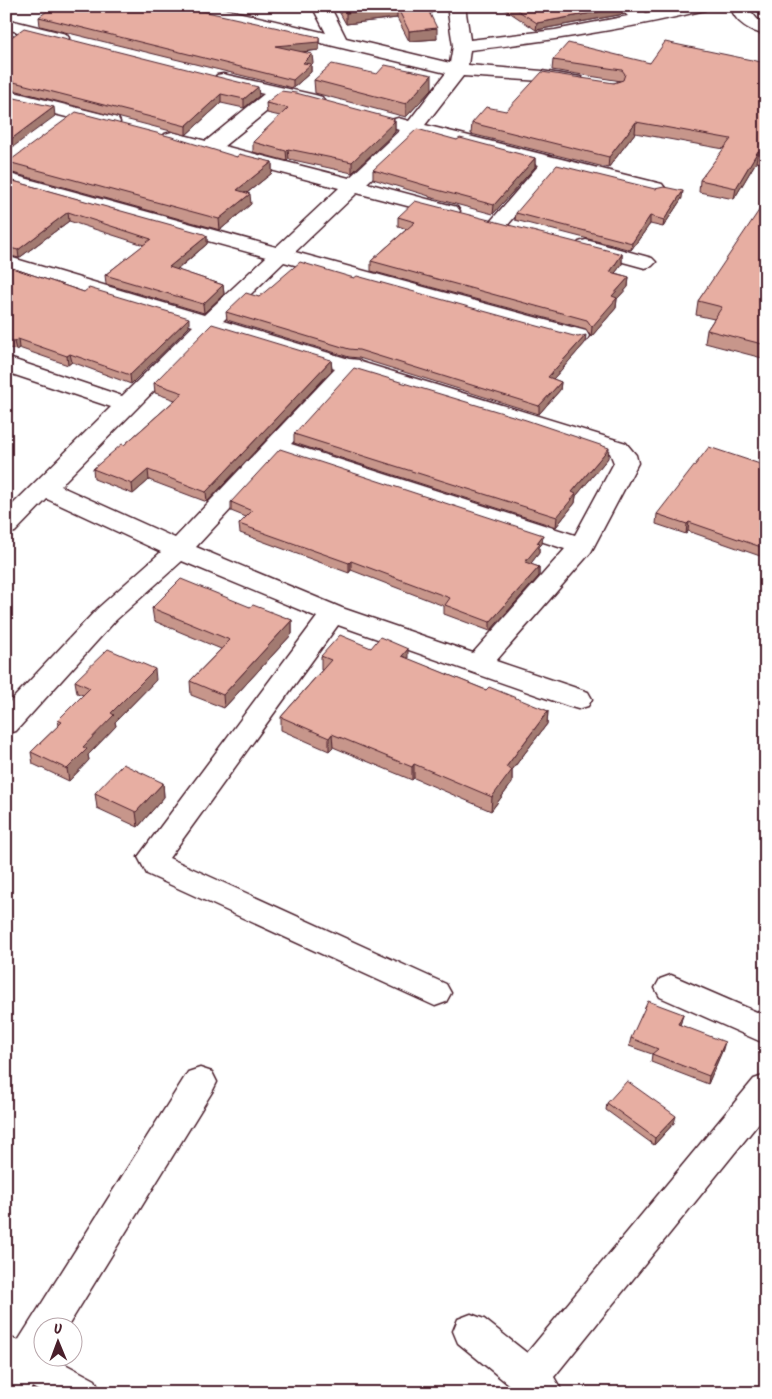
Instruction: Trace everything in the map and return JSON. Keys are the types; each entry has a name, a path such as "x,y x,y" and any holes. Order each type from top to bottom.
{"street":[{"path":"189,6 344,48 458,70 542,76 594,84"},
{"path":"321,6 344,48"},
{"path":"6,526 209,322 413,128 458,70 462,46 456,6"},
{"path":"626,6 643,19"},
{"path":"462,46 555,35 643,19 699,6"},
{"path":"740,6 740,10 752,22 766,30"},
{"path":"6,24 74,41"},
{"path":"210,76 277,93 298,96 336,107"},
{"path":"298,96 312,84"},
{"path":"209,148 277,93"},
{"path":"6,96 132,128"},
{"path":"52,130 74,113"},
{"path":"384,120 655,188"},
{"path":"151,133 518,228"},
{"path":"483,219 551,163"},
{"path":"6,179 578,336"},
{"path":"566,241 645,262"},
{"path":"6,262 209,322 618,448 624,455 626,463 582,546 479,663"},
{"path":"6,364 127,405"},
{"path":"6,724 107,614 179,550 351,366"},
{"path":"276,446 582,546"},
{"path":"45,488 179,550 333,614 479,663 578,699"},
{"path":"333,614 153,857 158,866 435,992"},
{"path":"671,988 766,1031"},
{"path":"54,1316 200,1082"},
{"path":"471,1331 537,1386 766,1088"},
{"path":"20,1361 82,1393"}],"building":[{"path":"54,6 180,6 319,37 319,42 275,46 312,54 303,63 311,64 293,80 39,17"},
{"path":"342,6 426,6 437,28 409,31 397,7 346,13"},
{"path":"511,6 623,6 624,7 537,23"},
{"path":"24,28 258,87 244,99 221,94 186,126 6,80 6,41"},
{"path":"665,42 766,63 766,152 758,151 736,188 700,180 731,139 636,122 609,157 472,123 486,107 506,111 542,72 614,83 623,80 625,74 622,70 553,60 568,43 650,63"},
{"path":"332,64 377,74 385,65 432,75 406,104 314,80"},
{"path":"281,91 296,93 394,119 393,121 395,121 352,162 288,149 286,151 253,142 288,108 266,103"},
{"path":"6,96 54,107 6,143"},
{"path":"76,112 172,137 237,157 239,154 272,162 237,190 250,194 219,219 8,162"},
{"path":"417,129 457,140 460,138 535,158 494,205 373,170"},
{"path":"557,165 655,189 664,187 683,191 664,220 650,216 632,243 516,213"},
{"path":"6,179 204,234 207,236 169,267 223,285 203,304 105,275 151,239 68,212 18,250 6,247"},
{"path":"415,201 622,254 610,272 629,277 612,296 617,298 592,327 587,320 371,261 415,222 398,217"},
{"path":"762,206 766,206 766,345 707,330 722,307 698,301"},
{"path":"300,262 570,335 578,337 586,335 548,377 561,382 539,406 359,350 349,349 226,312 246,293 259,297"},
{"path":"6,266 84,292 89,288 189,318 130,375 70,354 67,356 18,339 14,342 6,339"},
{"path":"212,324 331,360 206,492 148,470 132,484 93,469 122,444 124,445 183,393 154,383"},
{"path":"354,368 526,420 609,448 572,492 576,494 557,517 294,434"},
{"path":"709,447 766,466 766,546 764,548 689,522 687,524 657,514"},
{"path":"280,449 543,535 537,543 540,544 525,562 539,567 490,622 445,605 450,598 351,561 349,563 239,524 252,511 231,502"},
{"path":"181,579 250,607 253,605 292,620 223,695 190,681 230,640 152,608"},
{"path":"340,635 371,648 380,637 408,649 402,656 486,690 489,687 548,711 506,767 512,770 492,797 414,764 412,767 332,734 329,738 281,717 331,660 321,656"},
{"path":"108,649 155,669 111,713 114,715 83,747 87,749 67,769 31,752 62,722 58,720 90,688 75,681"},
{"path":"123,764 163,783 136,812 95,793"},
{"path":"648,1001 683,1014 678,1024 725,1042 709,1076 652,1054 658,1049 631,1038"},
{"path":"627,1081 676,1116 655,1138 607,1103"}]}
